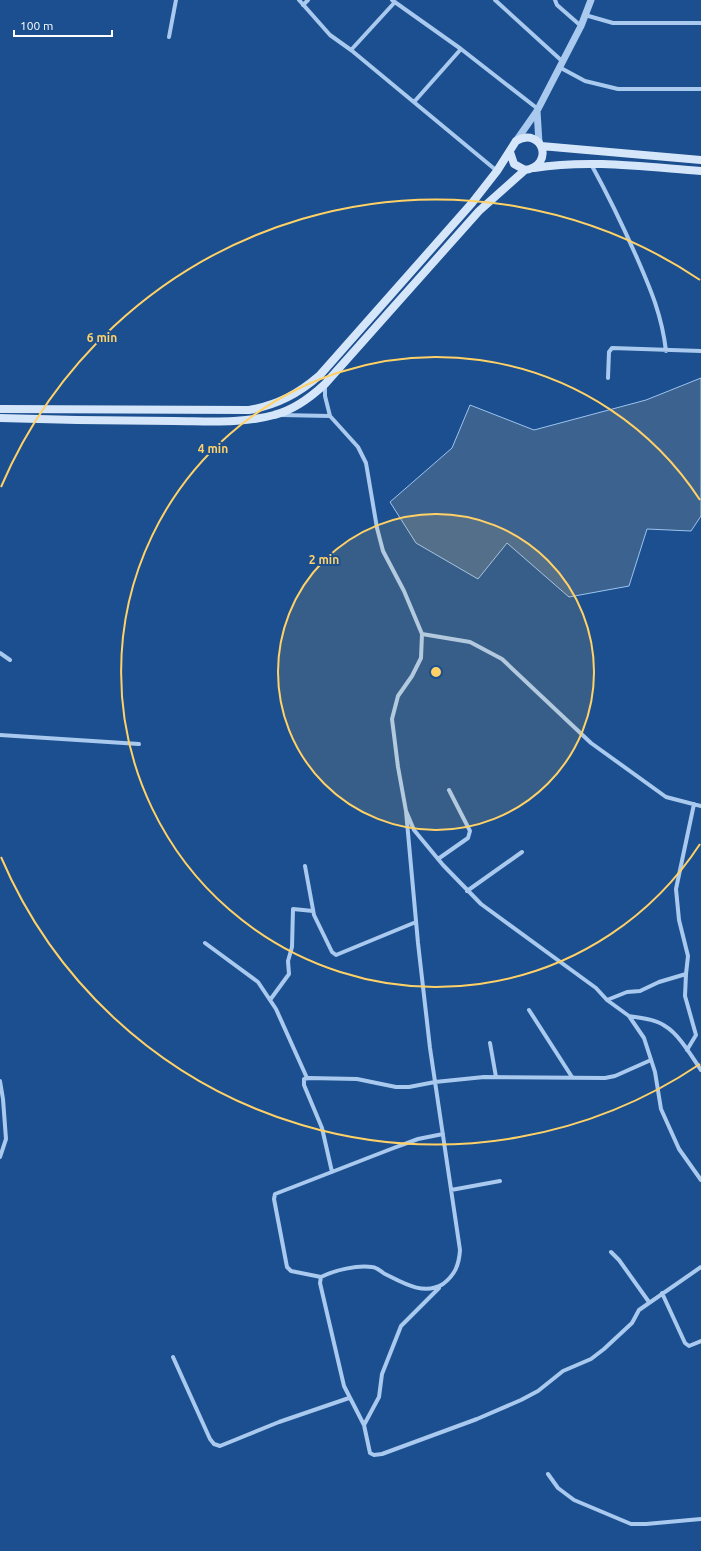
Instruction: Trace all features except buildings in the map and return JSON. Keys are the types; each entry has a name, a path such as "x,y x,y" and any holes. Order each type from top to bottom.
{"main road":[{"path":"0,409 195,411 249,410 265,407 293,396 320,375 443,236 497,171 516,141 528,137 540,144 701,160"},
{"path":"0,418 195,421 249,420 274,415 301,404 325,384 479,211 528,169 537,166 543,153 540,144"},
{"path":"510,152 514,164 528,169 567,164 590,164 701,171"},
{"path":"195,411 195,421"}],"street":[{"path":"170,37 176,0"},
{"path":"299,0 330,35 352,50 497,171"},
{"path":"303,5 308,0"},
{"path":"495,0 561,64 585,81 618,90 701,89"},
{"path":"555,0 557,5 581,26"},
{"path":"516,141 538,110 581,26 591,0"},
{"path":"352,50 394,1 461,49 538,110 540,144"},
{"path":"585,15 613,23 701,23"},
{"path":"414,102 461,49"},
{"path":"590,164 613,206 655,299 663,326 666,351"},
{"path":"608,378 609,352 612,348 701,351"},
{"path":"325,384 325,396 330,416 358,447 366,464 377,528 383,551 404,591 422,634 421,658 412,676 398,696 392,719 398,767 406,811 416,922 435,1082 460,1250 459,1262 455,1272 401,1326 382,1374 379,1397 364,1425"},
{"path":"274,415 330,416"},
{"path":"422,634 470,642 502,659 591,743 666,797 701,806"},
{"path":"0,654 10,660"},
{"path":"0,734 139,744"},
{"path":"438,859 468,838 470,831 449,790"},
{"path":"688,1050 696,1035 685,996 688,956 679,920 676,889 694,804"},
{"path":"406,811 414,830 438,859 481,904 596,988 607,1000 629,1016 644,1038 651,1060 661,1109 679,1149 701,1180"},
{"path":"468,891 522,852"},
{"path":"305,866 313,911 323,935 332,952 336,955 416,922"},
{"path":"270,1000 289,974 288,961 292,947 293,910 313,911"},
{"path":"204,943 258,982 276,1009 307,1078"},
{"path":"607,1000 627,992 640,991 659,982 686,974"},
{"path":"529,1010 572,1077"},
{"path":"629,1016 646,1019 666,1026 688,1050 701,1070"},
{"path":"490,1044 496,1077"},
{"path":"307,1078 357,1079 396,1087 409,1087 435,1082 496,1077 615,1076 651,1060"},
{"path":"307,1078 304,1080 304,1085 322,1128 332,1172"},
{"path":"0,1082 6,1138 0,1157"},
{"path":"443,1134 418,1140 332,1172 275,1194 274,1199 287,1267 291,1271 321,1277 357,1267 374,1267 414,1287 427,1290 436,1288 446,1282"},
{"path":"451,1190 500,1180"},
{"path":"611,1252 619,1260 649,1302"},
{"path":"321,1277 320,1283 339,1368 349,1398 364,1425 370,1453 374,1455 477,1419 538,1391 563,1371 591,1359 604,1349 632,1322 639,1310 701,1268"},
{"path":"662,1293 685,1343 690,1346 701,1340"},
{"path":"173,1357 210,1439 214,1444 220,1446 279,1422 349,1398"},
{"path":"548,1474 558,1488 574,1500 630,1524 701,1519"}],"water":[{"path":"701,378 701,516 691,531 647,529 629,586 569,597 507,543 478,579 416,543 390,502 452,448 470,405 534,430 646,400"}]}
